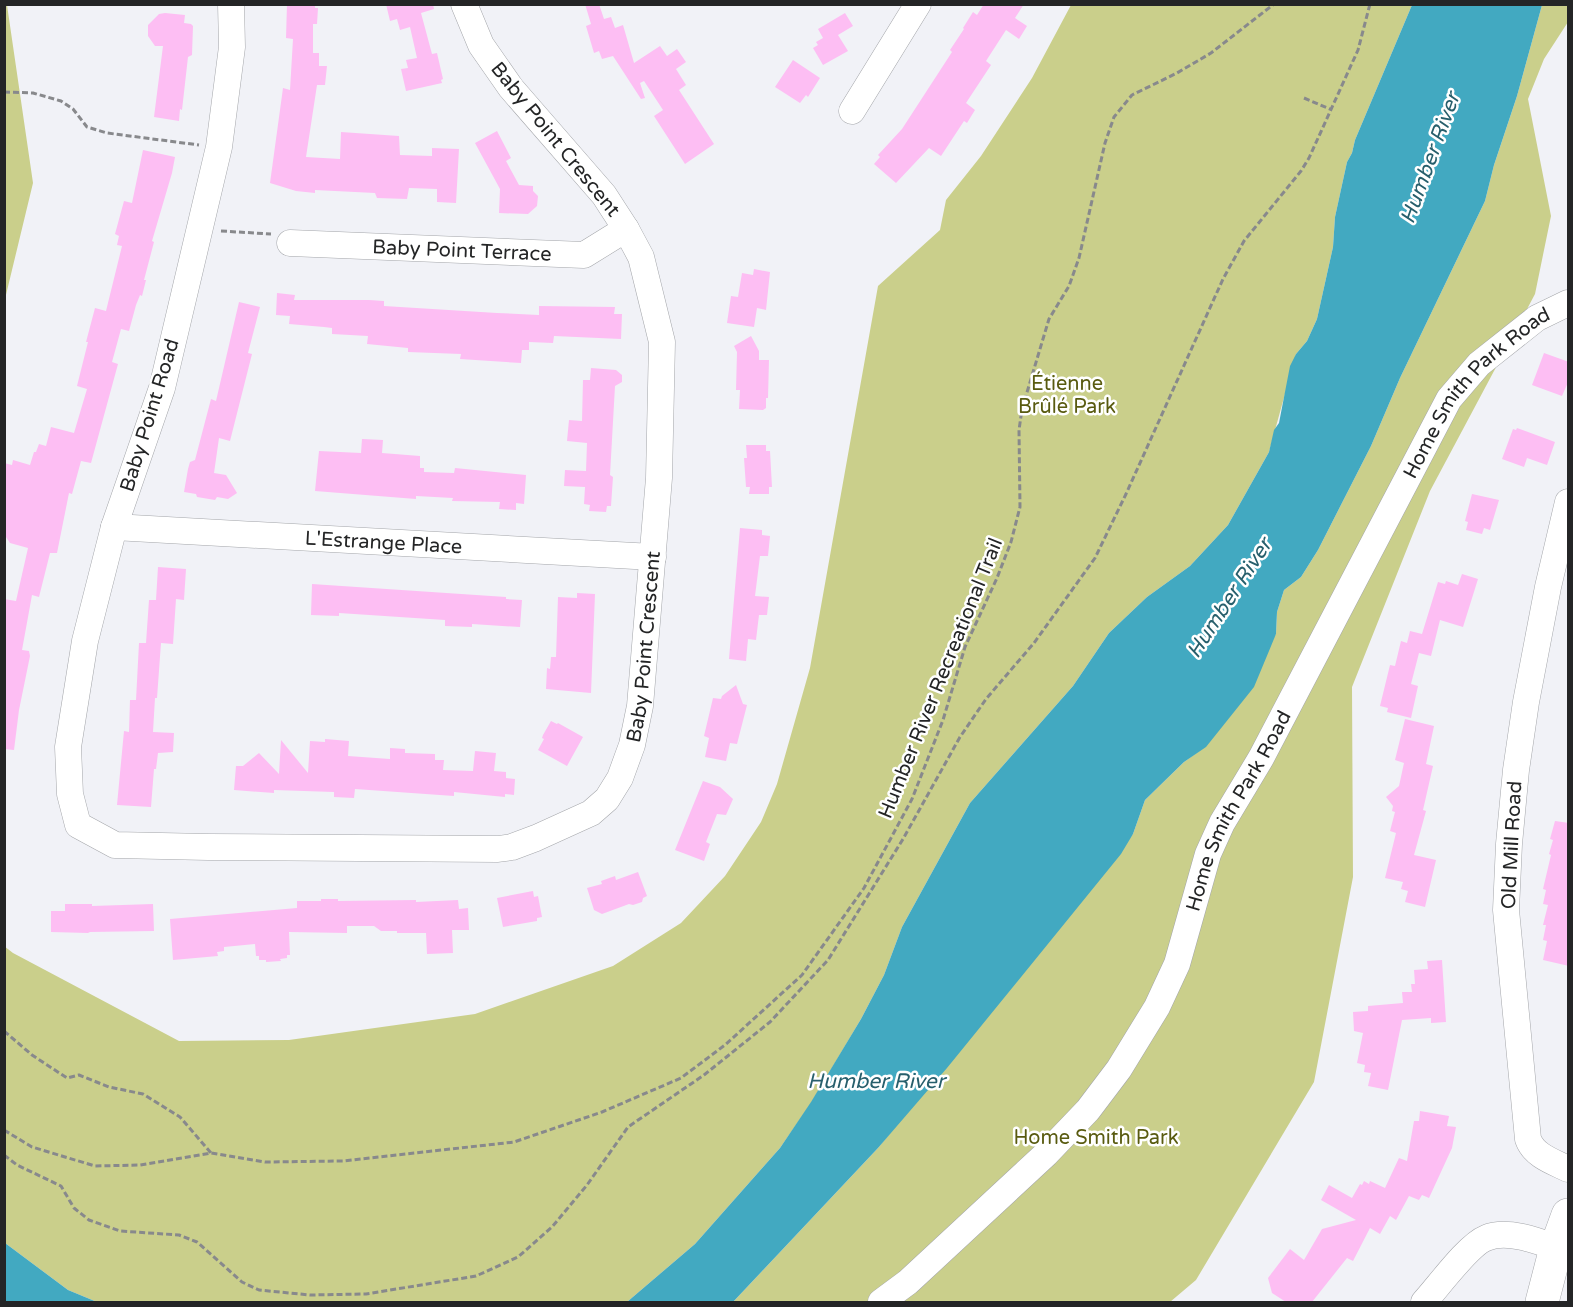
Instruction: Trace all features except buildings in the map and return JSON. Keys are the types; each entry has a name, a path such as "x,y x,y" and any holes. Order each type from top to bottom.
{"main road":[{"path":"1542,1302 1562,1250 1569,1215"}],"street":[{"name":"Baby Point Road","path":"78,825 70,794 68,747 85,641 114,527 162,388 219,147 232,47 231,4"},
{"name":"Baby Point Crescent","path":"78,825 115,845 220,848 498,849 512,847 568,825 591,813 607,799 620,778 632,745 640,706 659,478 663,342 641,257 626,229 604,195 511,88 481,45 464,4"},
{"path":"852,111 918,4"},
{"name":"Baby Point Terrace","path":"286,239 584,255 626,229"},
{"name":"Home Smith Park Road","path":"880,1302 908,1282 1046,1154 1088,1110 1119,1069 1156,1007 1177,964 1209,854 1222,823 1261,758 1449,399 1479,364 1537,318 1567,304"},
{"name":"Old Mill Road","path":"1569,502 1548,587 1517,758 1506,910 1528,1139 1538,1154 1569,1169"},
{"name":"L'Estrange Place","path":"114,527 653,556"},
{"path":"1424,1302 1467,1254 1487,1237 1496,1235 1519,1237 1562,1250"}],"path":[{"name":"Humber River Recreational Trail","path":"4,1130 32,1147 95,1166 140,1165 211,1154 265,1162 343,1161 514,1142 602,1112 681,1078 725,1045 802,975 864,888 912,799 943,720 965,647 1011,542 1020,507 1018,430 1022,409 1049,319 1068,286 1079,258 1105,143 1114,117 1132,95 1211,53 1274,4"},
{"path":"4,1155 17,1165 61,1186 74,1208 89,1220 120,1231 179,1235 197,1242 242,1282 259,1290 310,1295 366,1294 476,1276 518,1257 552,1227 587,1185 628,1127 704,1075 770,1022 828,960 903,839 960,737 986,699 1034,643 1095,558 1223,279 1244,242 1301,171 1315,146 1358,50 1370,4"},
{"path":"4,92 33,93 61,102 73,109 87,127 202,146"},
{"path":"1304,98 1330,110"},
{"path":"227,232 286,239"},
{"path":"4,1031 32,1055 67,1078 79,1075 109,1087 143,1094 180,1117 211,1154"}],"green space":[{"path":"4,5 7,5 33,183 5,299"},
{"name":"Étienne Brûlé Park","path":"1071,5 1412,5 1347,162 1335,217 1333,247 1317,319 1307,341 1296,354 1269,452 1228,525 1190,566 1147,597 1109,633 1073,686 970,803 902,927 884,975 861,1019 811,1103 780,1148 695,1244 627,1302 97,1302 68,1290 5,1243 4,946 13,953 179,1041 289,1040 475,1014 613,966 681,923 725,876 761,822 777,784 810,668 878,286 940,230 946,200 981,156 1032,78"},
{"name":"Home Smith Park","path":"1542,5 1568,5 1568,22 1544,59 1528,99 1551,216 1535,294 1430,491 1352,687 1353,877 1314,1082 1196,1280 1170,1302 733,1302 878,1148 1133,834 1145,800 1184,762 1206,746 1276,634 1277,612 1284,590 1301,577 1318,550 1371,446 1400,378 1485,201"}],"water":[{"name":"Humber River","path":"1412,5 1542,5 1485,201 1400,378 1371,446 1318,550 1301,577 1284,590 1277,612 1276,634 1254,687 1206,747 1184,762 1145,800 1133,834 1121,854 947,1068 878,1148 733,1302 627,1302 695,1244 780,1148 861,1019 884,975 902,927 970,803 1073,686 1109,633 1147,597 1190,566 1228,525 1269,452 1274,430 1279,423 1290,366 1307,341 1317,319 1333,247 1335,217 1347,162"},
{"path":"5,1243 68,1290 97,1302 5,1302"}]}
